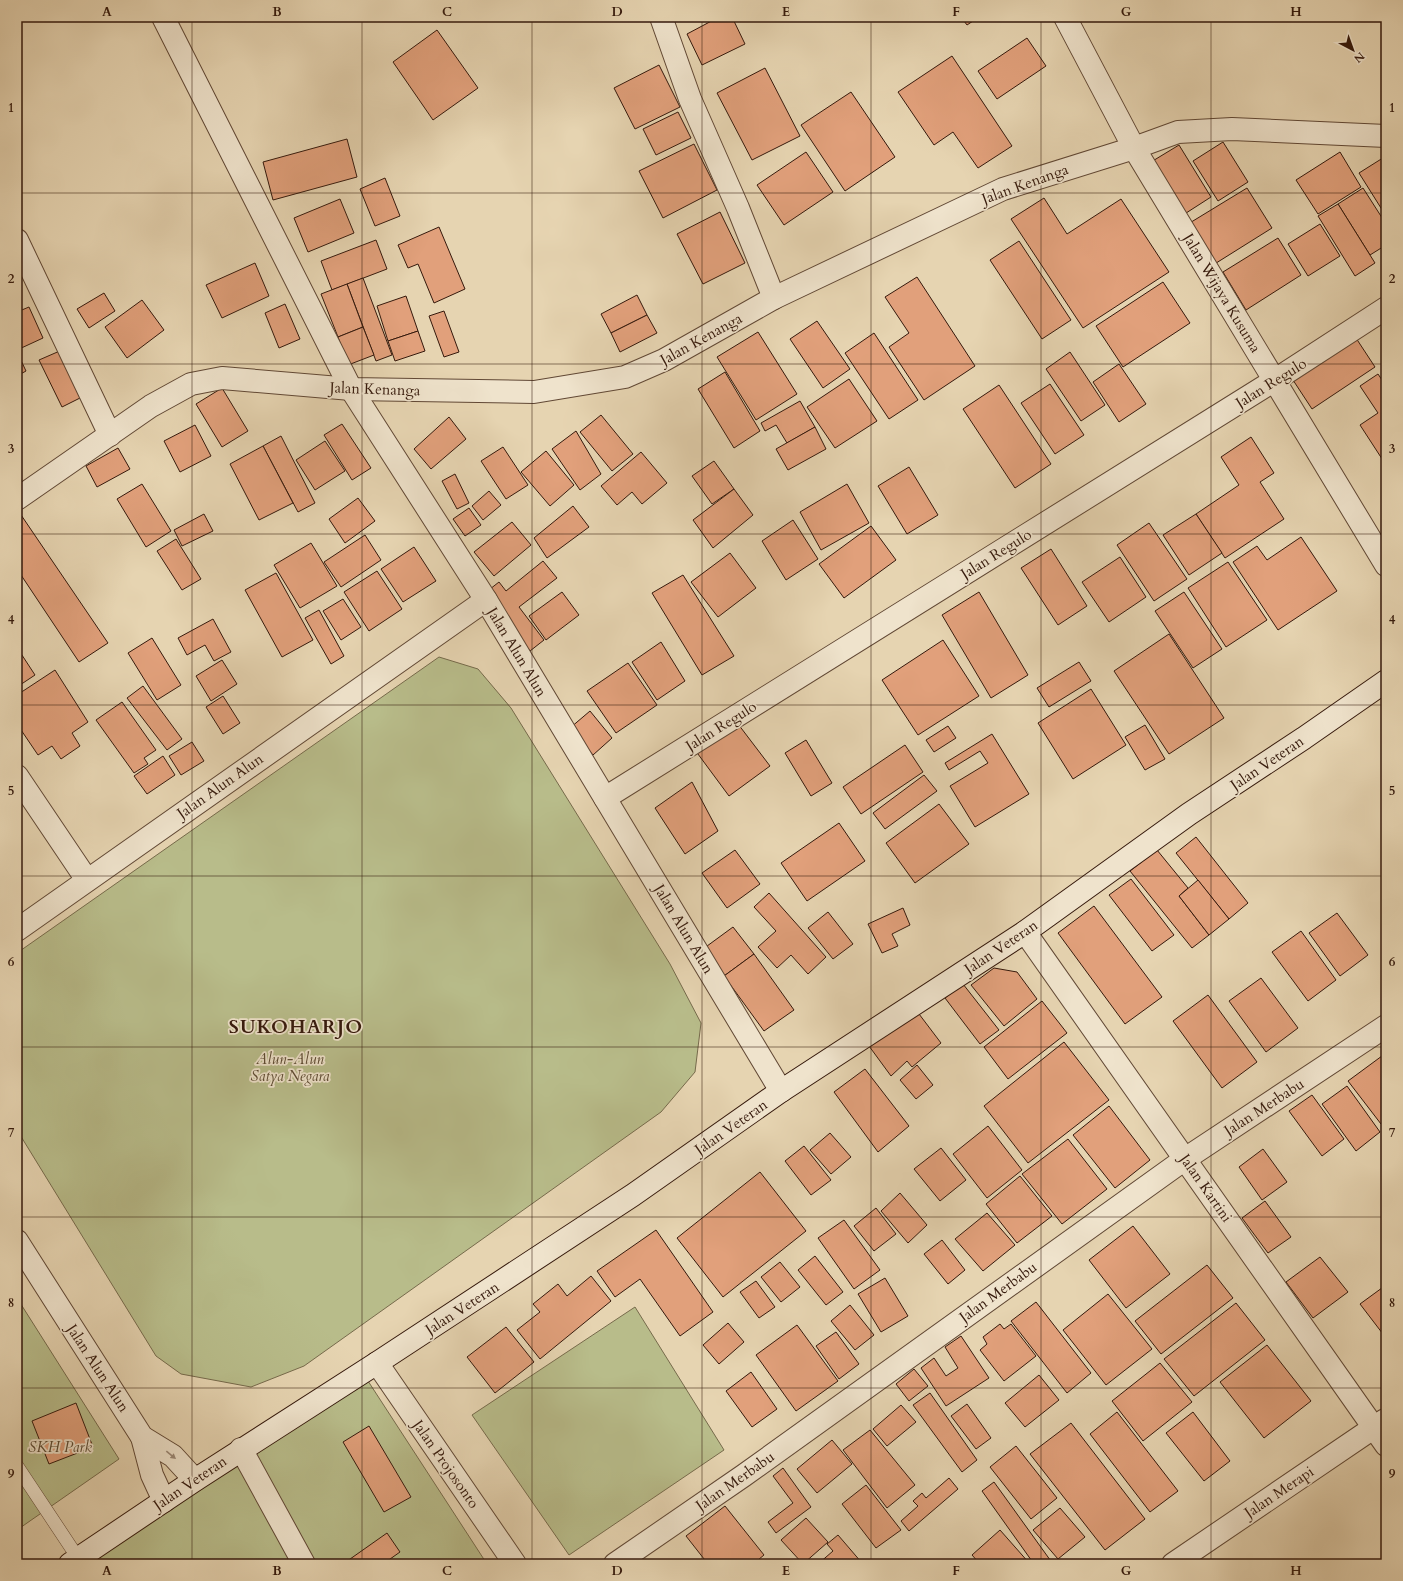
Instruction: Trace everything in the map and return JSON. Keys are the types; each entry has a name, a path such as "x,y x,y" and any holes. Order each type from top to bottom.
{"street":[{"path":"163,17 351,389 486,600"},
{"path":"662,17 690,99 738,208 774,298"},
{"name":"Jalan Wijaya Kusuma","path":"1065,17 1134,148 1386,565"},
{"name":"Jalan Kenanga","path":"17,499 151,406 191,384 222,378 351,389 534,392 625,378 664,360 774,298 1003,188 1134,148 1178,132 1232,129 1386,136"},
{"path":"17,240 110,435"},
{"name":"Jalan Regulo","path":"604,798 1275,380 1386,308"},
{"name":"Jalan Alun Alun","path":"17,930 486,600 781,1091"},
{"name":"Jalan Veteran","path":"74,1561 241,1449 377,1363 633,1196 781,1091 1025,932 1189,814 1304,738 1386,680"},
{"path":"17,776 87,880"},
{"name":"Jalan Kartini","path":"1025,932 1185,1159 1382,1431"},
{"name":"Jalan Merbabu","path":"615,1564 743,1476 1185,1159 1386,1026"},
{"name":"Jalan Alun Alun","path":"17,1241 142,1437 173,1456 195,1480"},
{"name":"Jalan Projosonto","path":"377,1363 515,1564"},
{"name":"Jalan Merapi","path":"1173,1564 1382,1431"},
{"path":"142,1437 152,1475 164,1501"},
{"path":"241,1449 304,1564"}],"lane":[{"path":"17,1466 74,1561"}],"green space":[{"name":"Alun-Alun Satya Negara","path":"439,657 478,669 511,708 670,964 701,1023 695,1072 661,1112 304,1366 251,1387 181,1374 156,1356 17,1130 17,953"},
{"name":"SKH Park","path":"17,1298 119,1459 17,1530"},
{"path":"635,1307 724,1450 569,1555 472,1415"},
{"path":"368,1381 487,1564 81,1564"}],"building":[{"path":"719,17 732,17 745,44 702,65 687,34"},
{"path":"961,17 979,17 967,25"},
{"path":"437,30 478,88 433,120 393,62"},
{"path":"1027,38 1046,66 997,99 978,71"},
{"path":"952,56 1012,146 978,168 953,132 934,145 898,92"},
{"path":"659,65 680,107 635,129 614,88"},
{"path":"765,68 800,136 752,160 717,93"},
{"path":"851,92 895,157 845,191 801,125"},
{"path":"678,112 691,138 656,155 643,129"},
{"path":"347,139 357,177 273,200 263,162"},
{"path":"1223,142 1248,182 1218,201 1193,161"},
{"path":"694,144 717,190 663,218 639,171"},
{"path":"1179,145 1211,197 1183,215 1151,162"},
{"path":"806,152 833,192 784,225 757,185"},
{"path":"1340,152 1361,187 1318,214 1296,180"},
{"path":"1386,156 1386,216 1359,173"},
{"path":"385,178 400,216 375,226 360,189"},
{"path":"1247,188 1272,228 1213,265 1188,224"},
{"path":"1363,188 1386,224 1386,245 1370,255 1338,204"},
{"path":"1044,198 1067,234 1121,199 1169,272 1083,328 1011,219"},
{"path":"340,199 354,233 308,252 294,218"},
{"path":"1338,204 1375,263 1355,276 1318,216"},
{"path":"720,212 745,263 703,284 677,234"},
{"path":"1320,224 1340,256 1308,276 1288,244"},
{"path":"439,227 465,289 434,303 418,264 408,268 398,245"},
{"path":"1278,238 1301,275 1246,310 1223,272"},
{"path":"376,240 387,269 332,290 321,261"},
{"path":"1019,241 1071,320 1042,339 990,260"},
{"path":"255,263 269,296 222,318 206,285"},
{"path":"917,277 975,366 924,400 889,347 909,333 885,297"},
{"path":"363,278 392,355 376,361 347,284"},
{"path":"1163,282 1190,323 1123,367 1096,326"},
{"path":"347,284 363,327 338,337 321,294"},
{"path":"104,293 115,311 89,328 77,309"},
{"path":"637,295 647,315 611,333 601,314"},
{"path":"406,296 418,331 388,341 377,306"},
{"path":"142,300 164,330 127,358 105,327"},
{"path":"285,304 300,339 279,348 265,313"},
{"path":"29,307 43,338 17,350 17,312"},
{"path":"444,311 459,352 444,357 429,316"},
{"path":"647,315 657,333 620,352 611,333"},
{"path":"817,321 850,369 823,388 790,339"},
{"path":"363,327 374,355 348,365 338,337"},
{"path":"418,331 425,351 395,361 388,341"},
{"path":"758,332 797,394 756,420 717,357"},
{"path":"874,333 918,400 889,419 845,353"},
{"path":"1354,335 1375,367 1312,409 1291,377"},
{"path":"62,350 84,396 62,407 39,360"},
{"path":"17,352 26,371 17,376"},
{"path":"1070,352 1105,405 1081,421 1046,369"},
{"path":"1119,364 1146,404 1119,422 1093,382"},
{"path":"725,372 760,431 734,448 698,389"},
{"path":"1378,374 1386,386 1386,465 1360,425 1378,413 1360,386"},
{"path":"849,379 877,421 835,448 807,407"},
{"path":"1050,384 1084,435 1055,454 1021,403"},
{"path":"999,385 1051,464 1015,488 963,409"},
{"path":"222,388 248,431 222,447 196,404"},
{"path":"800,401 815,427 787,443 776,425 765,431 761,423"},
{"path":"601,415 633,454 612,471 580,432"},
{"path":"449,417 466,439 431,469 414,449"},
{"path":"342,424 371,468 352,480 324,435"},
{"path":"195,425 211,456 180,472 164,441"},
{"path":"815,427 826,449 788,470 776,449"},
{"path":"576,431 601,474 580,490 552,449"},
{"path":"281,436 315,503 298,512 263,446"},
{"path":"1251,437 1274,473 1260,482 1284,519 1225,558 1196,514 1239,485 1221,457"},
{"path":"325,441 345,471 315,490 296,460"},
{"path":"263,446 293,503 259,520 230,464"},
{"path":"503,447 528,485 506,499 481,461"},
{"path":"118,448 130,469 97,487 86,466"},
{"path":"546,451 574,485 550,506 521,472"},
{"path":"641,452 667,483 642,504 632,492 617,505 601,486"},
{"path":"714,461 734,489 712,504 692,476"},
{"path":"909,467 938,515 907,534 878,486"},
{"path":"455,474 469,503 457,509 442,481"},
{"path":"142,484 171,531 146,547 117,499"},
{"path":"847,484 869,523 821,550 800,512"},
{"path":"734,489 753,515 713,548 693,520"},
{"path":"489,491 501,505 483,520 472,506"},
{"path":"358,498 375,521 345,543 329,519"},
{"path":"573,506 589,527 547,558 534,538"},
{"path":"469,508 481,525 465,536 453,519"},
{"path":"17,509 108,643 79,662 17,569"},
{"path":"204,514 213,531 182,546 174,530"},
{"path":"1196,514 1222,553 1189,575 1163,535"},
{"path":"793,520 818,559 786,580 762,541"},
{"path":"512,522 531,545 494,576 474,552"},
{"path":"1149,523 1187,579 1154,601 1117,545"},
{"path":"871,526 896,560 844,598 819,564"},
{"path":"365,535 381,560 341,587 324,562"},
{"path":"1301,537 1337,591 1278,630 1233,562 1257,546 1267,560"},
{"path":"176,539 201,579 182,590 157,551"},
{"path":"311,543 337,586 300,608 274,565"},
{"path":"414,547 436,581 403,602 381,569"},
{"path":"1051,549 1087,606 1058,625 1021,568"},
{"path":"730,553 756,588 718,617 691,582"},
{"path":"1120,557 1146,597 1109,622 1082,582"},
{"path":"543,561 557,578 519,607 544,640 530,651 485,593 499,582 506,591"},
{"path":"1228,562 1267,620 1226,647 1188,588"},
{"path":"377,571 402,609 369,631 344,592"},
{"path":"276,573 313,640 282,657 245,590"},
{"path":"683,575 734,656 702,675 652,593"},
{"path":"562,592 579,615 546,640 529,616"},
{"path":"979,592 1028,675 991,698 942,615"},
{"path":"1184,592 1222,649 1193,668 1155,611"},
{"path":"343,599 361,627 341,640 323,611"},
{"path":"319,610 344,656 331,664 305,618"},
{"path":"213,619 231,652 214,661 205,645 187,655 178,638"},
{"path":"1169,634 1224,718 1169,754 1114,671"},
{"path":"152,638 181,685 157,700 128,653"},
{"path":"943,640 979,696 918,735 882,680"},
{"path":"661,642 685,681 657,700 632,662"},
{"path":"18,649 35,675 17,687 17,650"},
{"path":"222,660 237,684 211,701 196,676"},
{"path":"1079,662 1091,681 1049,707 1037,688"},
{"path":"628,663 657,705 616,733 587,691"},
{"path":"55,670 88,722 72,733 80,746 61,759 52,746 38,755 17,724 17,695"},
{"path":"143,686 182,739 167,750 127,698"},
{"path":"1091,689 1126,745 1073,779 1038,723"},
{"path":"223,696 240,723 223,734 206,707"},
{"path":"122,702 156,750 144,758 148,764 134,773 96,720"},
{"path":"590,711 612,738 593,755 570,728"},
{"path":"735,720 770,766 729,796 695,750"},
{"path":"1145,725 1165,759 1145,770 1125,737"},
{"path":"948,726 956,738 934,752 926,740"},
{"path":"992,734 1029,794 975,827 950,786 988,763 980,751 949,770 945,763"},
{"path":"806,740 832,783 811,796 785,753"},
{"path":"192,742 204,761 181,775 169,756"},
{"path":"905,745 923,772 861,814 843,787"},
{"path":"163,756 175,775 147,794 134,776"},
{"path":"924,775 937,791 885,829 873,813"},
{"path":"692,782 718,831 685,854 655,808"},
{"path":"939,804 969,844 915,883 886,843"},
{"path":"839,823 865,861 807,901 781,863"},
{"path":"1196,837 1248,903 1229,919 1176,853"},
{"path":"735,850 760,884 727,908 702,873"},
{"path":"1157,850 1188,888 1179,896 1209,935 1192,948 1130,871"},
{"path":"1131,879 1174,935 1152,951 1109,895"},
{"path":"1198,880 1229,919 1209,935 1179,896"},
{"path":"769,893 826,957 808,974 791,955 777,968 758,947 776,931 754,907"},
{"path":"1094,906 1162,997 1125,1024 1058,933"},
{"path":"903,908 910,925 892,934 898,946 882,953 868,924"},
{"path":"828,912 853,944 833,959 808,928"},
{"path":"1337,913 1368,955 1340,976 1309,933"},
{"path":"733,927 754,954 724,976 703,949"},
{"path":"1301,931 1336,980 1308,1001 1272,952"},
{"path":"754,954 794,1010 764,1031 724,976"},
{"path":"994,968 1017,972 1037,999 1004,1026 971,985"},
{"path":"1261,978 1298,1028 1266,1052 1229,1001"},
{"path":"963,984 999,1030 980,1044 945,998"},
{"path":"1208,995 1257,1062 1222,1088 1173,1021"},
{"path":"1042,1001 1067,1033 1008,1079 984,1047"},
{"path":"916,1010 941,1043 912,1067 907,1061 891,1076 869,1046"},
{"path":"1064,1042 1109,1100 1028,1163 984,1106"},
{"path":"1386,1053 1386,1121 1381,1124 1348,1081"},
{"path":"917,1065 933,1085 916,1099 900,1080"},
{"path":"865,1069 909,1126 878,1152 834,1092"},
{"path":"1347,1086 1380,1132 1356,1151 1322,1104"},
{"path":"1312,1095 1344,1139 1322,1156 1289,1111"},
{"path":"1109,1106 1150,1160 1115,1188 1073,1135"},
{"path":"1386,1123 1386,1131 1382,1126"},
{"path":"988,1126 1022,1170 987,1198 953,1154"},
{"path":"830,1133 851,1157 831,1174 810,1150"},
{"path":"1068,1139 1107,1189 1062,1224 1022,1174"},
{"path":"804,1146 831,1180 811,1195 785,1161"},
{"path":"941,1148 966,1180 940,1201 914,1169"},
{"path":"1263,1149 1287,1182 1262,1200 1239,1167"},
{"path":"760,1172 806,1231 723,1297 677,1238"},
{"path":"1020,1176 1052,1216 1017,1243 986,1204"},
{"path":"900,1193 927,1225 908,1243 881,1211"},
{"path":"1265,1201 1291,1237 1268,1253 1242,1218"},
{"path":"876,1208 896,1234 874,1251 854,1226"},
{"path":"987,1213 1015,1245 983,1271 955,1239"},
{"path":"844,1220 880,1270 854,1289 818,1238"},
{"path":"1133,1226 1170,1274 1126,1308 1089,1260"},
{"path":"656,1230 713,1312 680,1336 640,1279 615,1297 597,1271"},
{"path":"942,1240 965,1270 948,1284 924,1254"},
{"path":"815,1256 843,1292 826,1305 798,1270"},
{"path":"1320,1257 1348,1292 1313,1318 1286,1282"},
{"path":"780,1262 800,1287 781,1302 761,1277"},
{"path":"1207,1265 1233,1298 1161,1354 1135,1321"},
{"path":"591,1276 611,1301 540,1359 517,1330 540,1312 533,1304 558,1284 567,1296"},
{"path":"885,1278 908,1316 881,1332 858,1294"},
{"path":"756,1281 775,1307 759,1318 740,1292"},
{"path":"1386,1285 1386,1338 1360,1304"},
{"path":"1108,1294 1152,1349 1106,1385 1063,1330"},
{"path":"1036,1302 1091,1373 1067,1393 1011,1321"},
{"path":"1236,1303 1265,1340 1194,1396 1164,1359"},
{"path":"850,1305 874,1335 855,1350 831,1321"},
{"path":"728,1323 744,1342 719,1364 703,1345"},
{"path":"1000,1324 1004,1329 1011,1324 1036,1356 1004,1381 980,1350 987,1344 983,1337"},
{"path":"797,1325 838,1381 796,1411 756,1355"},
{"path":"506,1327 534,1362 495,1393 467,1357"},
{"path":"836,1332 859,1364 839,1379 816,1346"},
{"path":"961,1336 989,1378 946,1406 921,1368 934,1358 946,1376 958,1368 945,1347"},
{"path":"1267,1345 1311,1401 1264,1438 1220,1382"},
{"path":"1160,1363 1192,1402 1143,1441 1112,1401"},
{"path":"914,1369 928,1386 909,1401 896,1384"},
{"path":"751,1372 777,1409 752,1427 726,1391"},
{"path":"1039,1375 1059,1400 1025,1427 1005,1403"},
{"path":"930,1393 977,1460 962,1472 913,1405"},
{"path":"76,1403 93,1447 49,1464 32,1421"},
{"path":"967,1404 991,1438 976,1449 951,1416"},
{"path":"901,1405 916,1422 887,1446 873,1429"},
{"path":"1117,1412 1178,1491 1150,1512 1090,1434"},
{"path":"1193,1412 1230,1461 1204,1481 1166,1433"},
{"path":"1071,1423 1145,1519 1105,1550 1030,1454"},
{"path":"369,1426 411,1497 384,1512 343,1442"},
{"path":"870,1430 915,1485 887,1508 843,1450"},
{"path":"832,1440 852,1464 817,1493 797,1469"},
{"path":"1016,1446 1057,1498 1031,1519 990,1467"},
{"path":"783,1468 811,1507 776,1533 768,1522 793,1503 773,1476"},
{"path":"949,1478 958,1489 909,1531 901,1521 918,1506 913,1501 922,1493 926,1498"},
{"path":"994,1482 1053,1564 1034,1564 982,1491"},
{"path":"866,1485 901,1530 876,1548 842,1504"},
{"path":"17,1506 21,1512 17,1515"},
{"path":"725,1506 764,1555 753,1564 708,1564 686,1536"},
{"path":"1060,1508 1085,1537 1058,1559 1033,1530"},
{"path":"806,1518 828,1542 803,1564 781,1540"},
{"path":"1000,1530 1030,1564 980,1564 972,1555"},
{"path":"387,1533 400,1552 383,1564 343,1564"},
{"path":"838,1535 862,1563 861,1564 818,1564 833,1551 827,1544"}],"district":[{"name":"SUKOHARJO","path":"296,1027"}]}
